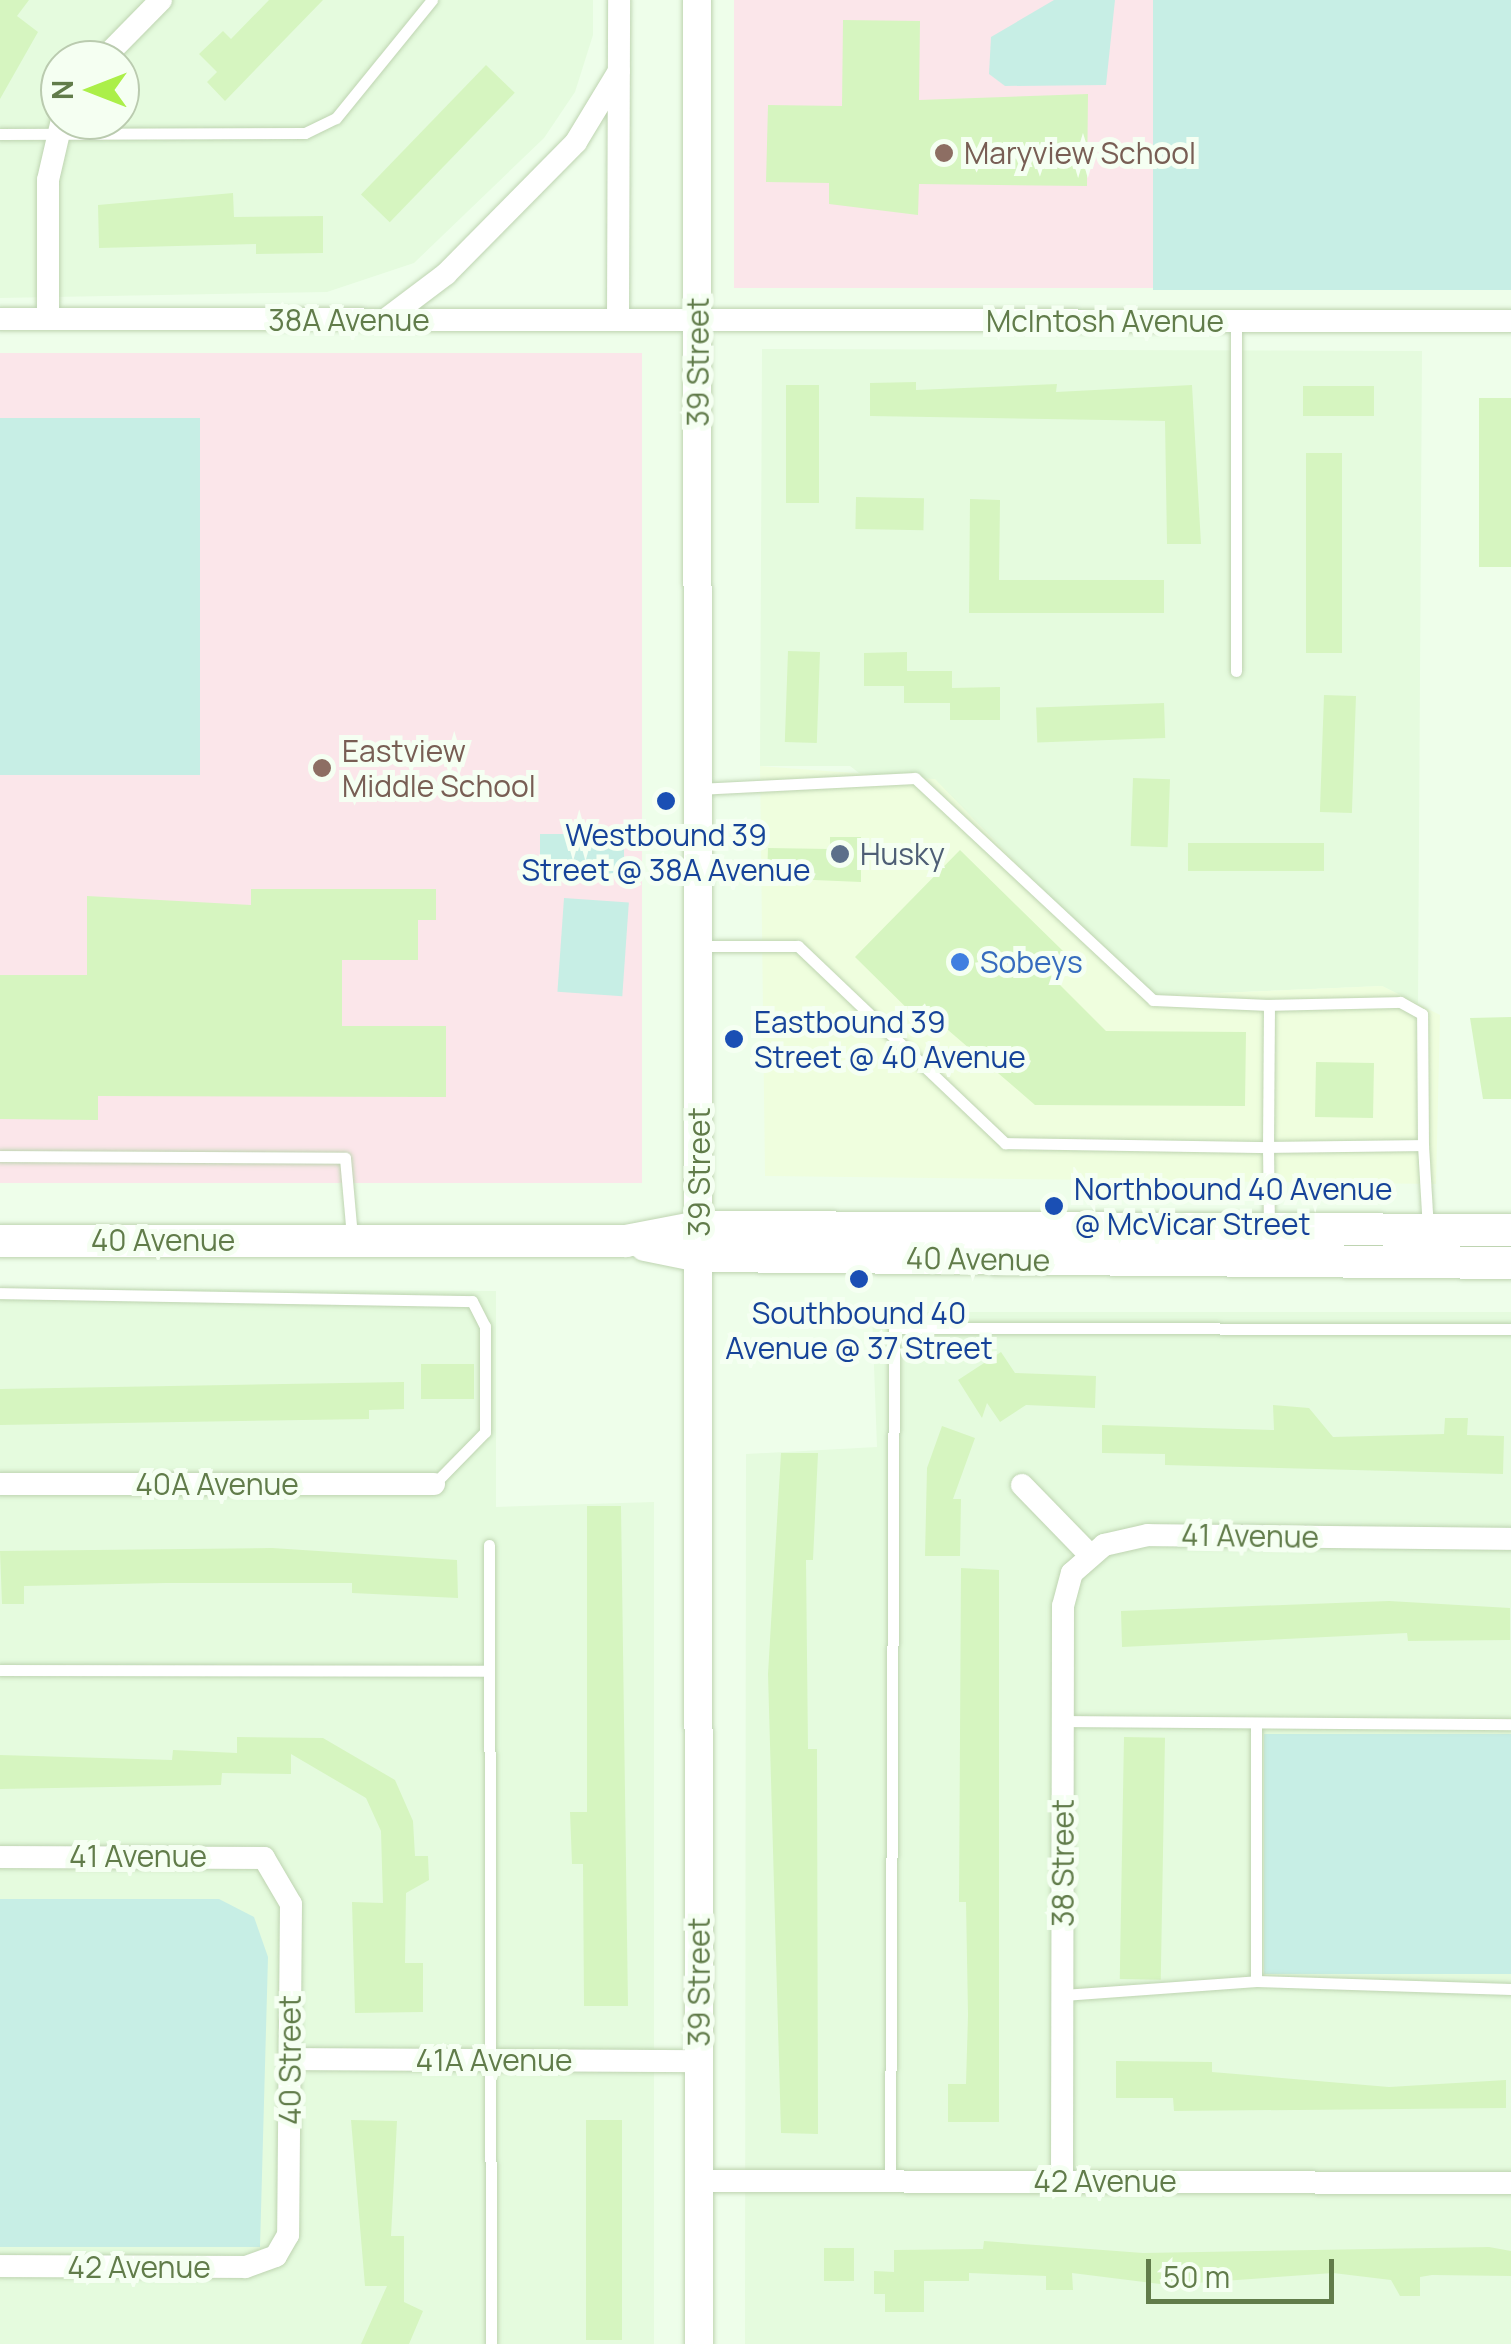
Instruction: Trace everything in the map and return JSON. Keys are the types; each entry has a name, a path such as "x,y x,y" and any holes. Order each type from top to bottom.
{"main road":[{"name":"40 Avenue","path":"0,1240 699,1241 1270,1228 1511,1230"},
{"name":"40 Avenue","path":"699,1241 1511,1263"}],"street":[{"path":"122,40 161,0"},
{"path":"618,320 619,0"},
{"name":"39 Street","path":"698,0 698,2344"},
{"path":"385,320 446,274 576,142 619,71"},
{"path":"48,319 58,140"},
{"name":"38A Avenue","path":"0,319 698,320"},
{"name":"McIntosh Avenue","path":"698,320 1511,320"},
{"name":"40A Avenue","path":"0,1484 434,1484"},
{"path":"1022,1485 1089,1554"},
{"name":"41 Avenue","path":"1089,1554 1148,1535 1511,1539"},
{"name":"38 Street","path":"1062,2181 1065,1590 1089,1554"},
{"name":"41 Avenue","path":"0,1856 238,1856 274,1865"},
{"name":"40 Street","path":"274,1865 291,1904 288,2235 276,2256"},
{"name":"41A Avenue","path":"290,2060 698,2062"},
{"name":"42 Avenue","path":"698,2181 1511,2183"},
{"name":"42 Avenue","path":"0,2266 245,2267 276,2256"}],"lane":[{"path":"140,129 305,133 336,118 432,0"},
{"path":"0,134 40,129"},
{"path":"1236,320 1236,671"},
{"path":"698,789 915,778 1154,1000 1269,1005 1400,1002 1422,1014 1428,1262"},
{"path":"699,946 798,946 1005,1143 1423,1146"},
{"path":"1269,1005 1270,1228"},
{"path":"0,1156 344,1158 352,1240"},
{"path":"0,1294 472,1301 486,1326 484,1432 434,1484"},
{"path":"890,2180 894,1328 1511,1328"},
{"path":"489,1545 491,2344"},
{"path":"0,1670 489,1670"},
{"path":"1062,1721 1256,1726 1511,1724"},
{"path":"1256,1726 1256,1981"},
{"path":"1063,1995 1256,1981 1511,1989"}],"shaded area":[{"path":"0,0 593,0 593,35 575,92 544,138 414,263 327,292 0,298"},
{"name":"Maryview School","path":"734,0 1153,0 1153,288 734,288"},
{"path":"1054,0 1115,0 1106,85 1005,86 989,74 991,37"},
{"path":"1153,0 1511,0 1511,290 1153,290"},
{"path":"762,349 1422,351 1418,1004 1382,986 1145,996 850,766 760,766"},
{"name":"Eastview Middle School","path":"0,353 642,353 642,1183 0,1183"},
{"path":"0,418 200,418 200,775 0,775"},
{"path":"760,766 935,779 1145,996 1382,986 1440,1015 1436,1184 765,1176"},
{"path":"540,834 624,834 624,877 540,877"},
{"path":"564,898 629,903 622,996 557,992"},
{"path":"0,1288 496,1291 496,1507 654,1502 654,2344 0,2344"},
{"path":"872,1312 1511,1312 1511,2344 745,2344 746,1454 877,1447"},
{"path":"1264,1734 1511,1734 1511,1974 1264,1974"},
{"path":"0,1899 219,1899 254,1917 268,1957 260,2247 0,2247"}],"building":[{"path":"0,0 29,0 17,16 38,32 0,99"},
{"path":"269,0 323,0 225,101 207,82 217,72 199,54 223,31 231,39"},
{"path":"843,20 920,21 919,100 1088,94 1087,186 919,184 918,215 829,204 829,183 766,182 768,105 842,106"},
{"path":"486,65 515,93 390,222 361,194"},
{"path":"233,193 234,217 323,216 323,253 256,254 256,244 99,248 98,205"},
{"path":"916,382 916,390 1057,384 1056,392 1192,385 1201,544 1167,544 1165,421 870,416 870,383"},
{"path":"786,385 819,385 819,503 786,503"},
{"path":"1303,386 1374,386 1374,416 1303,416"},
{"path":"1479,398 1511,398 1511,567 1479,567"},
{"path":"1306,453 1342,453 1342,653 1306,653"},
{"path":"856,497 924,498 923,530 855,529"},
{"path":"970,499 1000,500 999,580 1164,580 1164,613 969,613"},
{"path":"788,651 820,652 817,743 785,742"},
{"path":"907,652 907,671 952,671 952,688 1000,687 1000,720 950,720 950,703 904,703 904,686 864,686 864,653"},
{"path":"1324,695 1356,696 1352,813 1320,812"},
{"path":"1164,703 1165,738 1037,742 1036,707"},
{"path":"1133,778 1170,779 1168,847 1131,846"},
{"path":"830,837 861,837 861,882 767,878 768,848 830,849"},
{"path":"1188,843 1324,843 1324,871 1188,871"},
{"path":"960,850 1064,952 1045,970 1106,1031 1246,1032 1245,1106 1035,1105 948,1030 930,1031 855,957"},
{"path":"251,889 436,889 436,920 418,920 418,960 342,960 342,1026 446,1026 446,1097 98,1096 98,1120 0,1119 0,975 87,975 87,896 251,905"},
{"path":"1511,1017 1511,1099 1483,1099 1470,1018"},
{"path":"1316,1062 1374,1063 1373,1118 1315,1117"},
{"path":"1001,1352 1015,1373 1096,1376 1095,1408 1026,1405 1000,1422 987,1403 982,1418 958,1380"},
{"path":"421,1364 474,1364 474,1399 421,1399"},
{"path":"404,1382 404,1409 369,1410 369,1419 0,1425 0,1389"},
{"path":"1273,1405 1309,1408 1333,1437 1444,1434 1445,1418 1468,1418 1467,1435 1504,1436 1503,1474 1165,1465 1165,1454 1102,1453 1102,1425 1274,1430"},
{"path":"942,1426 975,1438 953,1499 961,1499 960,1556 925,1556 927,1468"},
{"path":"781,1453 818,1453 813,1560 806,1560 808,1749 817,1749 818,2134 781,2133 768,1674"},
{"path":"587,1506 621,1506 628,2006 584,2006 583,1864 572,1864 570,1812 587,1812"},
{"path":"272,1548 457,1560 458,1598 352,1593 352,1583 166,1583 24,1586 24,1604 2,1604 0,1551"},
{"path":"961,1568 999,1570 999,2122 948,2122 948,2084 966,2084 968,2015 966,1902 959,1902"},
{"path":"1389,1601 1510,1608 1510,1640 1408,1641 1407,1633 1122,1647 1121,1611"},
{"path":"237,1737 323,1738 395,1780 413,1821 415,1856 428,1856 429,1880 406,1893 405,1963 423,1963 423,2012 355,2013 352,1902 383,1903 381,1831 366,1798 291,1754 291,1774 222,1773 221,1785 0,1789 0,1755 172,1760 173,1750 237,1753"},
{"path":"1124,1737 1165,1738 1161,1980 1120,1979"},
{"path":"1116,2061 1212,2062 1212,2072 1389,2087 1506,2080 1506,2108 1174,2111 1173,2098 1116,2098"},
{"path":"351,2120 397,2121 391,2236 404,2236 404,2302 423,2311 409,2344 361,2344 387,2286 365,2286"},
{"path":"586,2120 622,2120 622,2340 586,2340"},
{"path":"984,2241 1143,2253 1489,2247 1511,2251 1511,2276 1420,2277 1420,2296 1400,2296 1391,2280 1333,2273 1168,2285 1072,2273 1073,2290 1046,2290 1046,2276 969,2273 969,2281 924,2281 924,2312 885,2312 885,2294 874,2294 874,2271 894,2272 894,2250 983,2249"},
{"path":"824,2248 854,2248 854,2281 824,2281"}],"place":[{"name":"Maryview School","path":"944,153"},
{"name":"Eastview Middle School","path":"322,768"},
{"name":"Westbound 39 Street @ 38A Avenue","path":"666,801"},
{"name":"Husky","path":"840,854"},
{"name":"Sobeys","path":"960,962"},
{"name":"Eastbound 39 Street @ 40 Avenue","path":"734,1039"},
{"name":"Northbound 40 Avenue @ McVicar Street","path":"1054,1206"},
{"name":"Southbound 40 Avenue @ 37 Street","path":"859,1279"}]}
